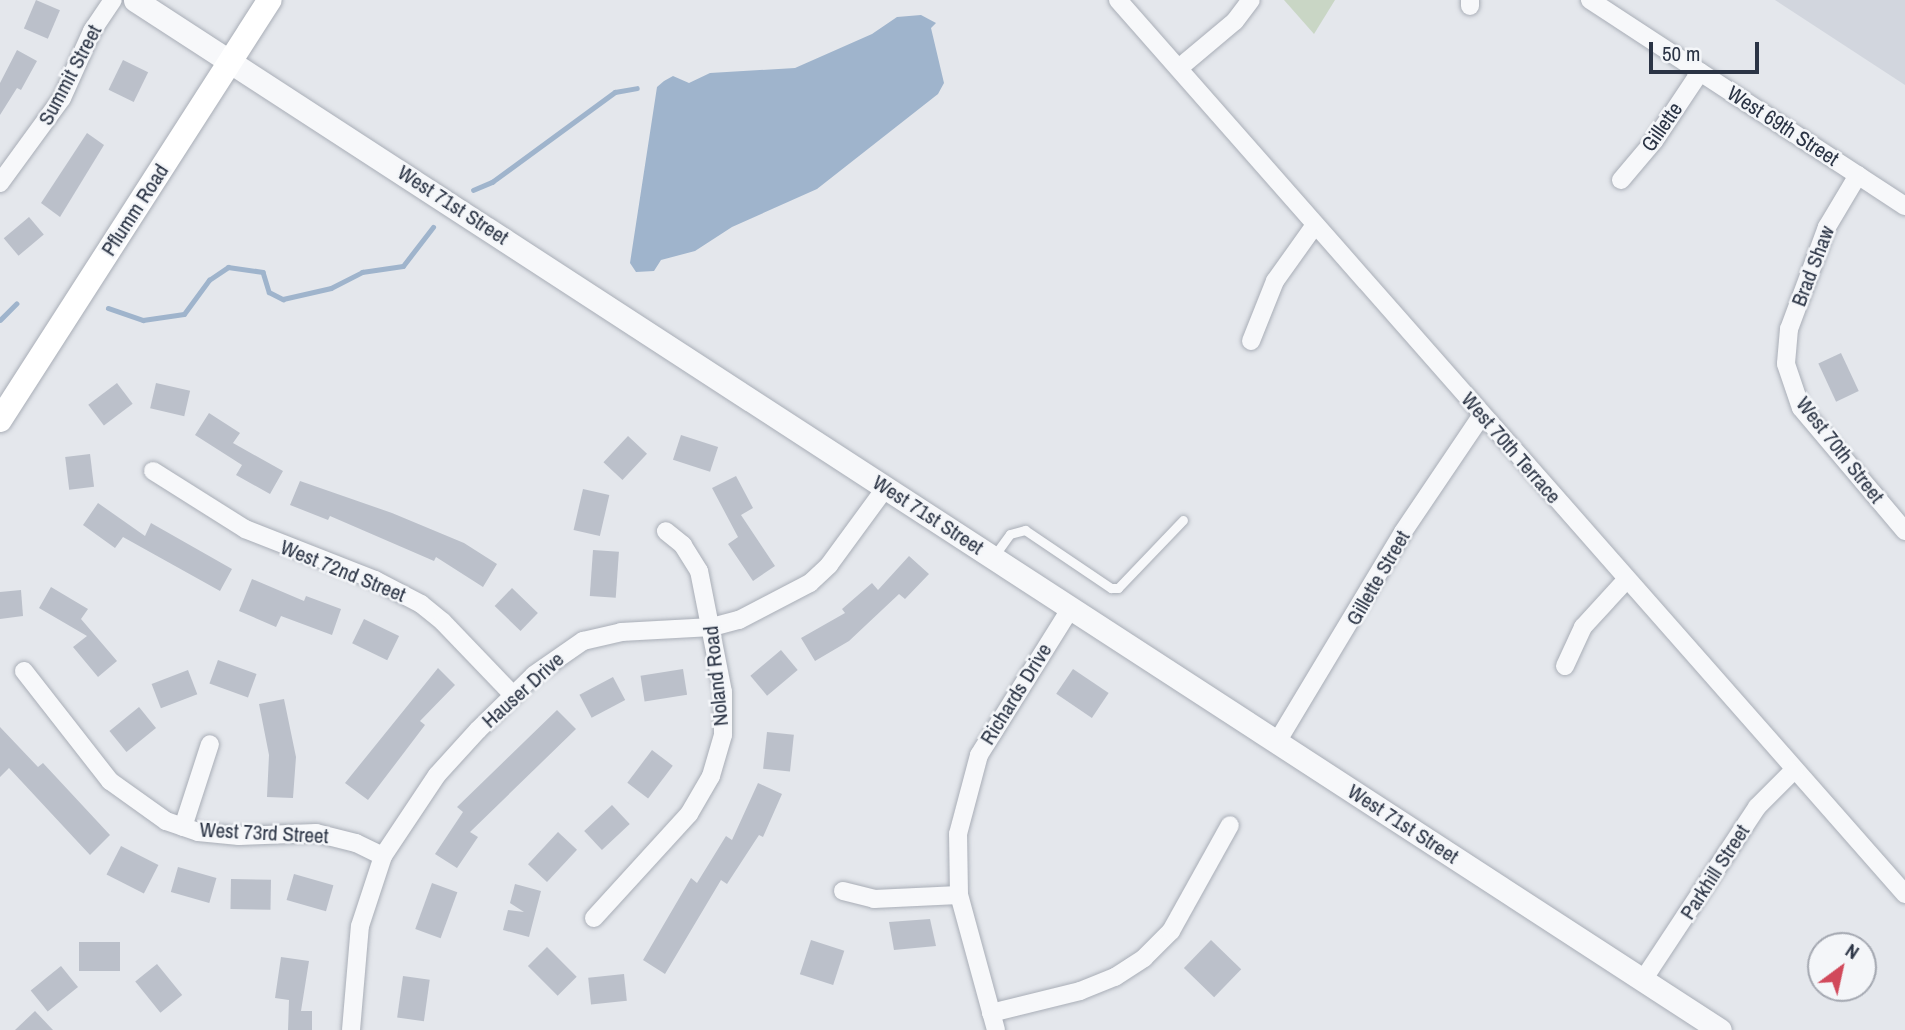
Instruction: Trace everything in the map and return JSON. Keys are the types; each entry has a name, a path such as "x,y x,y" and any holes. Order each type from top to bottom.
{"main road":[{"name":"Pflumm Road","path":"0,420 270,0"}],"street":[{"name":"Summit Street","path":"0,183 62,97 92,31 113,0"},
{"name":"West 71st Street","path":"135,0 1720,1030"},
{"name":"West 70th Terrace","path":"1118,0 1905,894"},
{"path":"1179,68 1235,21 1251,0"},
{"name":"West 69th Street","path":"1590,0 1905,206"},
{"name":"Gillette","path":"1621,180 1654,141 1700,72"},
{"name":"Brad Shaw","path":"1786,364 1789,329 1827,228 1858,174"},
{"path":"1251,341 1255,321 1275,281 1315,225"},
{"name":"West 70th Street","path":"1786,364 1801,408 1904,528"},
{"name":"Gillette Street","path":"1277,742 1403,533 1482,415"},
{"name":"West 72nd Street","path":"153,471 245,529 375,580 421,604 443,622 513,695"},
{"name":"Hauser Drive","path":"351,1030 360,926 383,856 437,775 513,695 563,652 598,636 712,627 739,620 810,583 886,487"},
{"name":"Noland Road","path":"594,918 689,814 711,776 724,717 712,627 699,571 683,545 666,531"},
{"path":"1565,666 1583,627 1626,580"},
{"name":"Richards Drive","path":"993,1022 959,895 958,834 979,755 1071,608"},
{"name":"West 73rd Street","path":"24,671 110,781 148,811 183,827 239,836 317,833 356,843 383,856"},
{"name":"West 73rd Street","path":"183,827 210,744"},
{"name":"Parkhill Street","path":"1643,980 1757,807 1794,770"},
{"path":"993,1022 1080,991 1144,958 1171,931 1230,825"},
{"path":"843,891 874,899 959,895"}],"lane":[{"path":"993,557 1010,534 1020,529 1111,588 1118,587 1183,520"}],"shaded area":[{"path":"1775,0 1905,0 1905,85"}],"green space":[{"path":"1284,0 1335,0 1314,34"}],"water":[{"path":"921,15 936,23 931,28 944,83 938,94 817,189 732,227 695,251 661,260 654,271 636,272 630,263 657,87 673,76 689,83 710,73 795,68 872,34 897,17"}],"building":[{"path":"36,0 60,10 48,39 24,29"},
{"path":"17,50 37,61 21,90 17,88 0,115 0,83"},
{"path":"123,60 148,72 134,102 109,90"},
{"path":"87,133 104,145 60,217 41,203"},
{"path":"29,217 44,235 19,256 4,238"},
{"path":"1841,353 1859,391 1836,402 1818,364"},
{"path":"117,383 133,404 104,425 88,405"},
{"path":"156,383 190,391 184,416 150,408"},
{"path":"209,413 240,433 233,443 283,471 270,494 236,475 242,465 195,435"},
{"path":"681,435 718,447 710,472 673,460"},
{"path":"628,436 647,454 622,480 603,462"},
{"path":"90,454 94,487 69,490 65,457"},
{"path":"736,476 753,508 741,515 775,566 753,581 728,544 738,537 712,488"},
{"path":"300,481 392,513 464,543 497,564 483,587 436,557 434,561 330,516 328,520 290,505"},
{"path":"583,489 609,495 600,536 574,530"},
{"path":"98,503 145,536 151,523 232,569 220,591 123,537 115,548 83,525"},
{"path":"593,550 619,552 616,598 590,596"},
{"path":"909,556 929,574 905,599 899,594 849,641 815,661 801,638 845,613 842,609 872,583 878,590"},
{"path":"252,579 304,601 306,596 341,609 332,635 281,616 276,627 239,611"},
{"path":"51,587 88,609 81,619 117,661 98,677 73,647 87,636 39,608"},
{"path":"512,588 538,613 521,631 495,606"},
{"path":"21,590 23,616 0,619 0,592"},
{"path":"364,619 399,636 387,660 352,643"},
{"path":"781,650 798,670 767,696 750,676"},
{"path":"218,660 257,674 248,698 209,683"},
{"path":"438,668 455,685 420,721 425,725 368,800 345,783"},
{"path":"683,669 687,695 645,701 641,676"},
{"path":"1073,669 1109,693 1092,718 1056,694"},
{"path":"188,670 197,694 161,708 152,684"},
{"path":"613,677 625,700 592,718 579,695"},
{"path":"284,699 296,757 293,798 267,797 269,755 259,704"},
{"path":"139,707 156,728 126,752 109,731"},
{"path":"557,710 576,729 470,832 478,837 457,868 435,854 463,812 457,807"},
{"path":"0,727 38,767 43,763 110,835 90,855 9,768 0,777"},
{"path":"767,732 794,735 790,772 763,769"},
{"path":"652,750 673,766 648,798 627,783"},
{"path":"758,783 782,794 763,837 759,835 727,884 721,880 665,974 643,960 691,878 697,883 726,836 732,840"},
{"path":"612,805 630,824 602,850 584,831"},
{"path":"558,832 577,850 547,882 528,864"},
{"path":"121,846 158,865 144,894 106,875"},
{"path":"178,867 216,878 209,903 171,892"},
{"path":"294,874 333,885 326,911 287,900"},
{"path":"231,879 271,880 270,910 230,909"},
{"path":"432,883 457,892 441,938 415,929"},
{"path":"515,884 541,891 529,937 503,930 508,910 524,912 510,903"},
{"path":"930,919 936,946 894,950 889,922"},
{"path":"811,940 844,951 833,985 800,974"},
{"path":"1211,940 1241,969 1214,997 1184,968"},
{"path":"79,942 120,942 120,971 79,971"},
{"path":"547,947 577,977 558,996 528,966"},
{"path":"281,957 309,961 301,1011 312,1011 312,1030 288,1030 289,1000 275,998"},
{"path":"157,964 182,995 160,1013 135,982"},
{"path":"61,966 78,987 48,1012 31,991"},
{"path":"624,974 627,1001 591,1005 588,978"},
{"path":"403,976 430,980 424,1021 397,1018"},
{"path":"35,1011 53,1030 15,1030"}],"waterway":[{"path":"473,190 492,182 615,92 637,88"},
{"path":"108,308 143,320 184,314 209,280 228,267 263,272 269,292 283,299 331,288 362,272 403,266 433,227"},
{"path":"0,320 16,304"}]}
